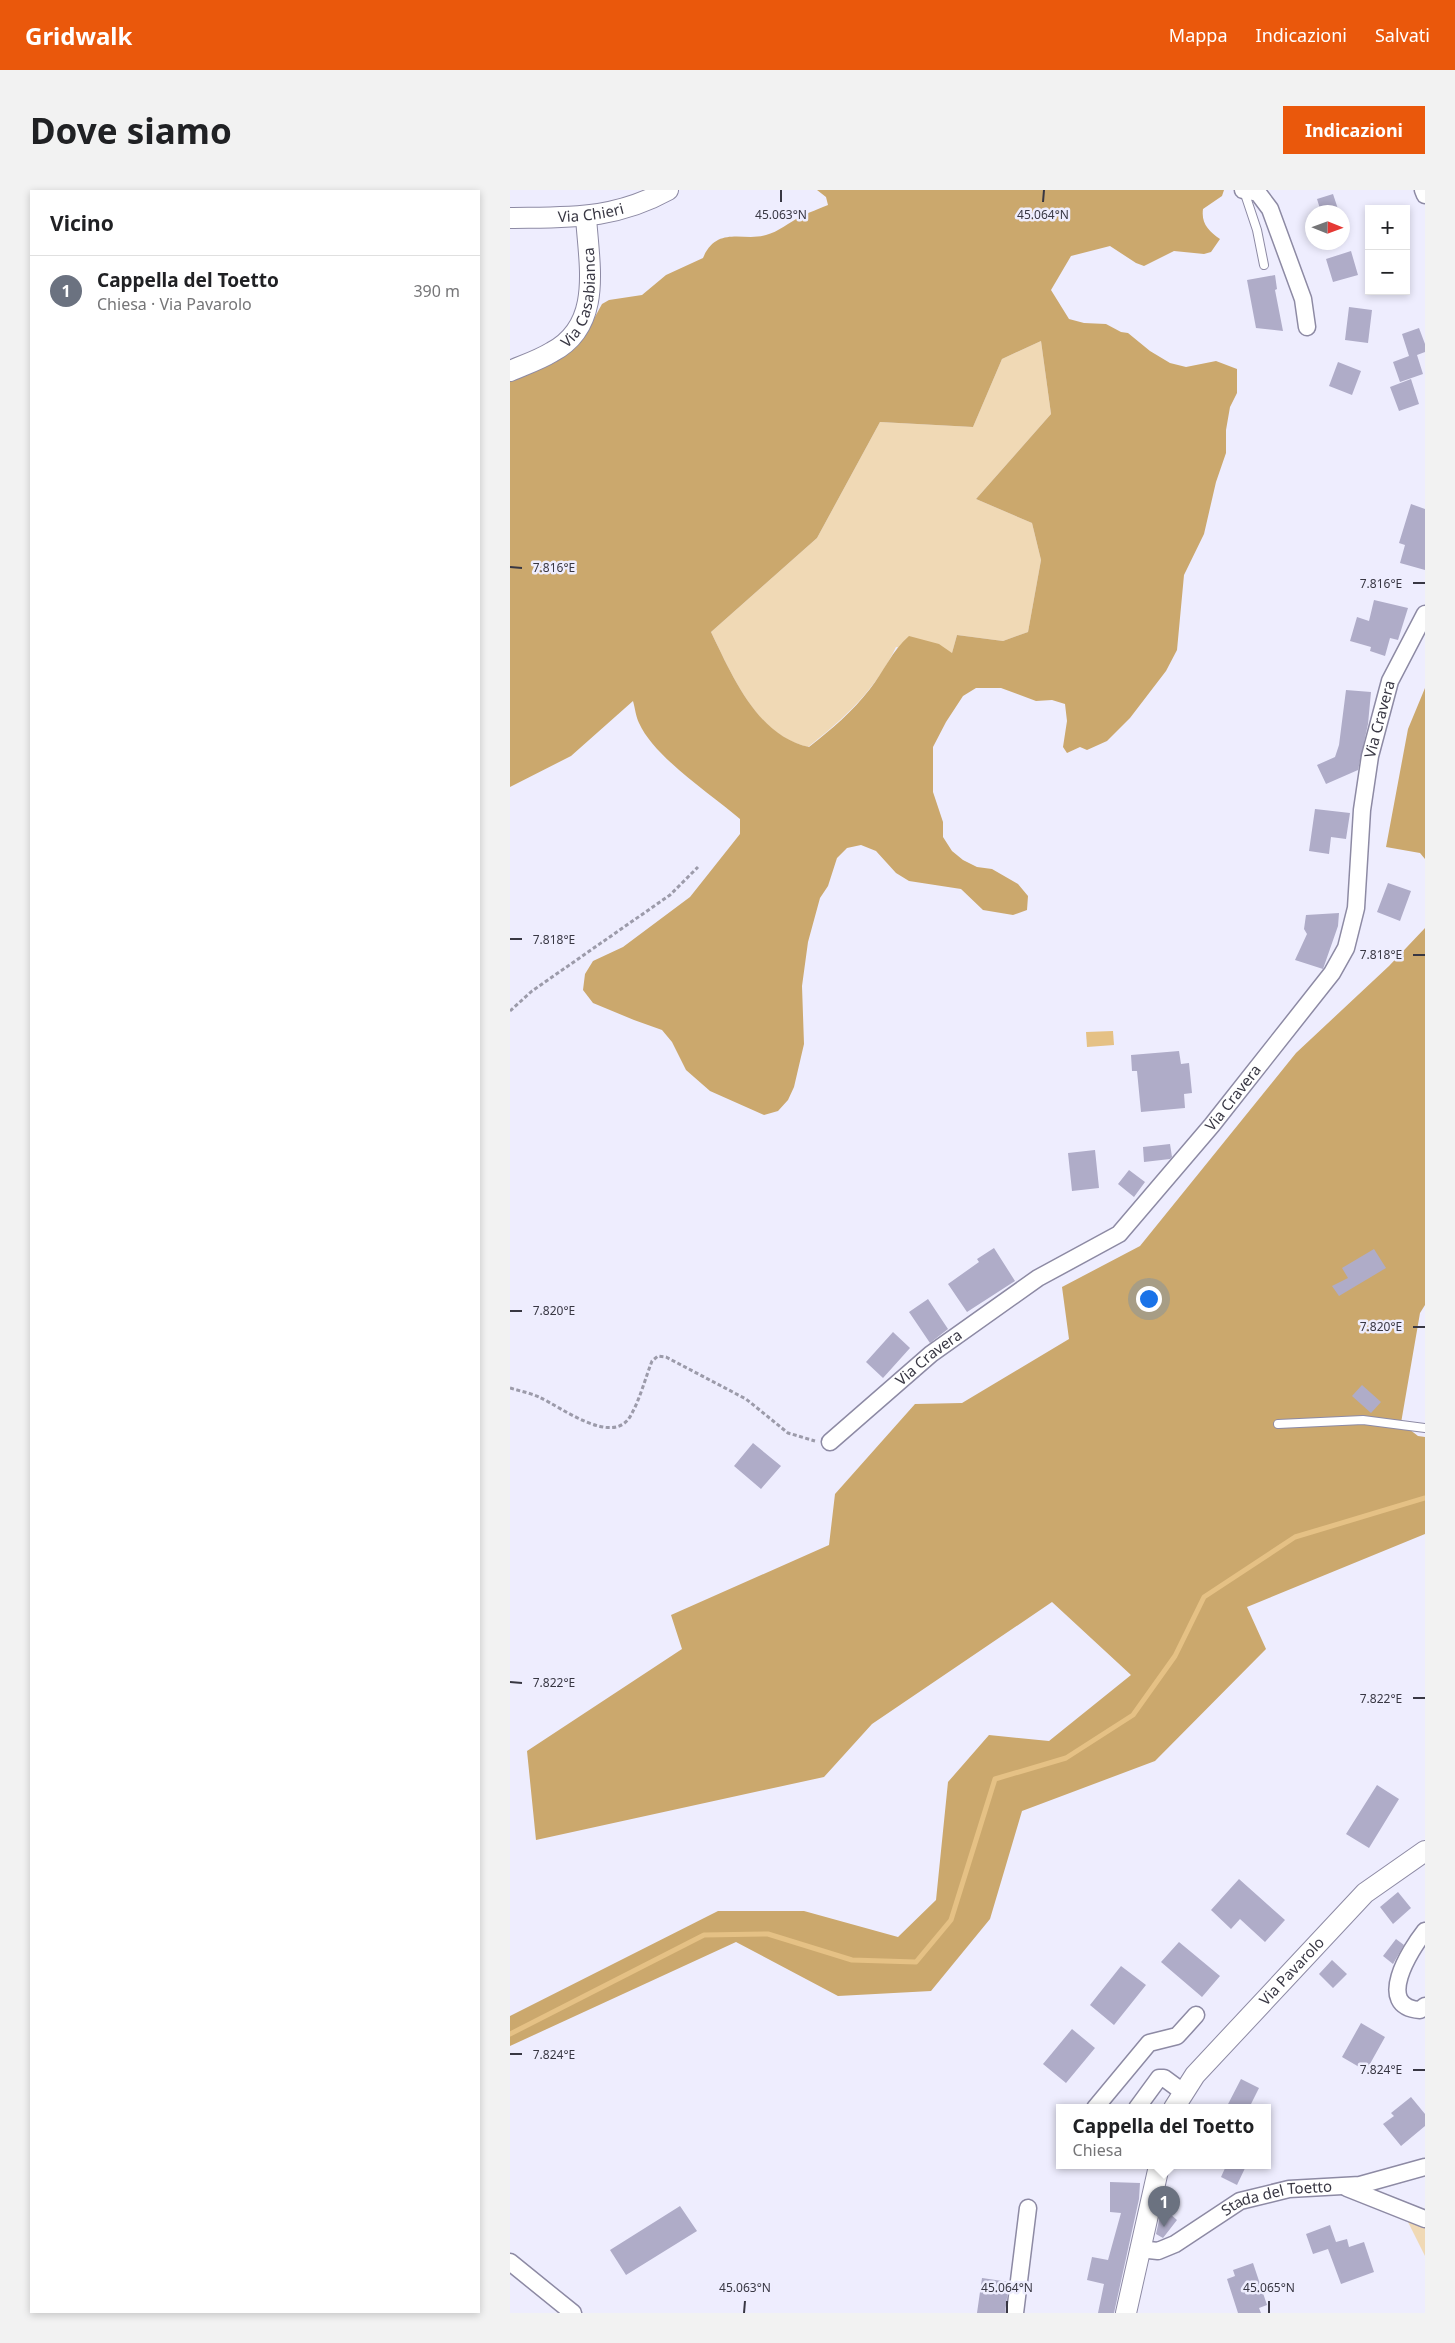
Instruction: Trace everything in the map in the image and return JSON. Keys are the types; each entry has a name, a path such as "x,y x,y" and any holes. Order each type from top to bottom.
{"street":[{"name":"Via Chieri","path":"510,218 586,217 639,204 668,190"},
{"path":"1244,190 1258,193 1270,209 1303,300 1307,327"},
{"path":"1423,190 1425,195"},
{"name":"Via Casabianca","path":"510,371 553,352 572,338 585,319 590,302 586,217"},
{"name":"Via Cravera","path":"830,1442 931,1354 1038,1278 1118,1234 1212,1125 1332,973 1346,948 1356,908 1362,810 1373,746 1390,681 1425,614"},
{"name":"Via Pavarolo","path":"1179,2100 1195,2075 1365,1893 1425,1851"},
{"path":"1425,1931 1404,1965 1397,1995 1400,2004 1408,2009 1420,2010 1425,2006"},
{"path":"1098,2104 1149,2042 1177,2036 1196,2015"},
{"path":"1141,2104 1159,2078 1164,2078 1179,2100"},
{"name":"Stada del Toetto","path":"1139,2249 1158,2251 1175,2244 1240,2201 1289,2189 1360,2185 1425,2167"},
{"path":"1126,2313 1158,2169"},
{"path":"1343,2186 1425,2219"},
{"path":"1015,2313 1028,2208"},
{"path":"510,2262 573,2313"}],"lane":[{"path":"1244,190 1258,230 1264,265"},
{"path":"1278,1424 1363,1420 1425,1428"}],"path":[{"path":"510,1011 532,991 670,895 698,867"},
{"path":"510,1388 538,1396 591,1424 608,1428 620,1427 631,1417 652,1361 658,1356 666,1357 746,1399 788,1433 810,1440 830,1442"}],"shaded area":[{"path":"817,190 1224,190 1222,196 1203,209 1203,219 1207,227 1220,239 1211,252 1204,254 1174,251 1144,266 1110,246 1071,256 1051,290 1069,319 1084,323 1106,324 1121,332 1128,333 1150,351 1170,363 1186,367 1216,361 1237,369 1237,393 1230,407 1226,430 1226,453 1216,482 1204,534 1184,575 1177,650 1166,671 1130,718 1107,741 1087,750 1080,747 1067,753 1063,747 1067,721 1065,704 1052,700 1036,701 1001,688 976,688 963,696 933,747 933,792 943,822 943,837 952,851 963,860 977,867 992,869 1018,884 1028,896 1027,910 1013,915 983,910 961,889 909,881 896,873 876,851 861,845 847,848 837,858 828,886 820,898 808,942 802,986 804,1044 794,1087 788,1100 778,1111 764,1115 710,1091 686,1070 672,1042 662,1030 593,1003 583,990 585,974 593,961 623,947 690,897 740,834 740,819 684,774 657,749 646,736 639,723 633,701 571,756 510,787 510,379 563,352 584,337 602,304 609,300 642,295 666,275 703,258 716,241 723,238 758,237 775,232 803,215 828,205 826,197","holes":["1041,341 1051,414 976,499 1032,523 1041,560 1028,632 1003,641 957,635 952,653 939,644 909,636 856,705 809,747 791,741 775,730 748,702 711,632 817,538 880,422 973,427 1002,359"]},
{"path":"1041,341 1051,414 976,499 1032,523 1041,560 1028,632 1003,641 957,635 952,653 896,647 879,676 847,714 808,747 790,741 760,717 748,702 711,632 817,538 880,422 973,427 1002,359"},
{"path":"1425,688 1425,859 1420,853 1386,847 1408,729"},
{"path":"1425,928 1425,1305 1420,1313 1401,1423 1418,1436 1425,1437 1425,1534 1247,1607 1266,1649 1155,1761 1022,1811 990,1919 931,1991 838,1996 736,1942 510,2046 510,2016 718,1911 804,1911 898,1937 936,1900 948,1782 989,1735 1049,1741 1131,1675 1052,1602 872,1724 824,1777 536,1840 527,1751 682,1649 671,1615 829,1545 835,1494 915,1404 962,1403 1069,1339 1062,1287 1140,1246 1296,1053 1389,966"},
{"path":"1113,1031 1114,1045 1087,1047 1086,1032"},
{"path":"1405,2216 1425,2223 1425,2256"}],"building":[{"path":"1333,194 1337,205 1319,205 1317,199"},
{"path":"1351,251 1358,275 1333,282 1326,259"},
{"path":"1275,275 1277,289 1275,290 1283,331 1256,328 1247,280"},
{"path":"1349,307 1372,310 1368,343 1345,340"},
{"path":"1419,328 1425,344 1425,352 1417,355 1423,374 1400,382 1393,362 1409,356 1402,334"},
{"path":"1338,362 1361,371 1352,395 1329,386"},
{"path":"1411,379 1419,404 1399,411 1390,387"},
{"path":"1411,504 1425,509 1425,570 1400,563 1405,545 1399,543"},
{"path":"1374,600 1408,608 1398,640 1390,638 1385,656 1370,651 1371,647 1350,641 1357,617 1369,621"},
{"path":"1346,690 1371,692 1368,724 1358,770 1326,784 1317,765 1335,757 1339,745"},
{"path":"1315,809 1350,813 1346,839 1331,837 1329,854 1309,851"},
{"path":"1388,883 1411,891 1400,921 1377,912"},
{"path":"1339,913 1338,926 1323,969 1295,960 1307,934 1304,929 1306,915"},
{"path":"1179,1051 1181,1064 1189,1063 1192,1093 1184,1094 1185,1108 1141,1112 1137,1071 1132,1071 1131,1055"},
{"path":"1170,1144 1172,1157 1170,1159 1144,1162 1143,1147"},
{"path":"1095,1150 1099,1188 1072,1191 1068,1153"},
{"path":"1129,1170 1145,1182 1134,1197 1118,1184"},
{"path":"994,1248 1015,1281 967,1312 948,1284 979,1262 977,1259"},
{"path":"1374,1249 1386,1268 1339,1296 1332,1286 1348,1278 1342,1268"},
{"path":"928,1299 948,1329 930,1343 909,1312"},
{"path":"893,1332 910,1348 883,1378 866,1362"},
{"path":"1362,1385 1381,1402 1371,1413 1352,1396"},
{"path":"753,1443 781,1466 761,1489 734,1466"},
{"path":"1377,1785 1399,1799 1369,1848 1346,1834"},
{"path":"1239,1879 1285,1920 1265,1942 1240,1919 1231,1929 1211,1910"},
{"path":"1398,1892 1411,1908 1393,1924 1380,1907"},
{"path":"1396,1939 1404,1945 1393,1964 1383,1956"},
{"path":"1179,1942 1220,1976 1202,1997 1161,1962"},
{"path":"1332,1960 1347,1974 1333,1988 1319,1974"},
{"path":"1121,1966 1146,1985 1114,2025 1090,2005"},
{"path":"1361,2023 1385,2037 1366,2071 1342,2057"},
{"path":"1072,2029 1095,2048 1066,2083 1043,2064"},
{"path":"1241,2079 1259,2088 1251,2104 1228,2104"},
{"path":"1411,2097 1425,2114 1425,2126 1401,2146 1383,2124 1394,2116 1391,2113"},
{"path":"1225,2169 1245,2169 1237,2185 1221,2177"},
{"path":"1110,2182 1140,2183 1139,2199 1114,2313 1098,2313 1104,2284 1087,2280 1092,2257 1108,2260 1121,2213 1110,2212"},
{"path":"680,2206 697,2231 626,2275 610,2250"},
{"path":"1162,2207 1177,2220 1163,2238 1156,2234"},
{"path":"1330,2225 1336,2242 1347,2239 1349,2247 1364,2242 1374,2272 1341,2284 1328,2249 1313,2254 1306,2234"},
{"path":"1253,2263 1267,2305 1259,2308 1261,2313 1238,2313 1227,2279 1235,2276 1233,2270"},
{"path":"982,2278 1009,2282 1005,2313 977,2313"}],"waterway":[{"path":"510,2034 704,1935 768,1934 852,1960 916,1962 951,1920 995,1779 1066,1758 1133,1715 1175,1656 1204,1597 1295,1537 1425,1498"}],"place":[{"name":"Cappella del Toetto","path":"1164,2227"}]}
